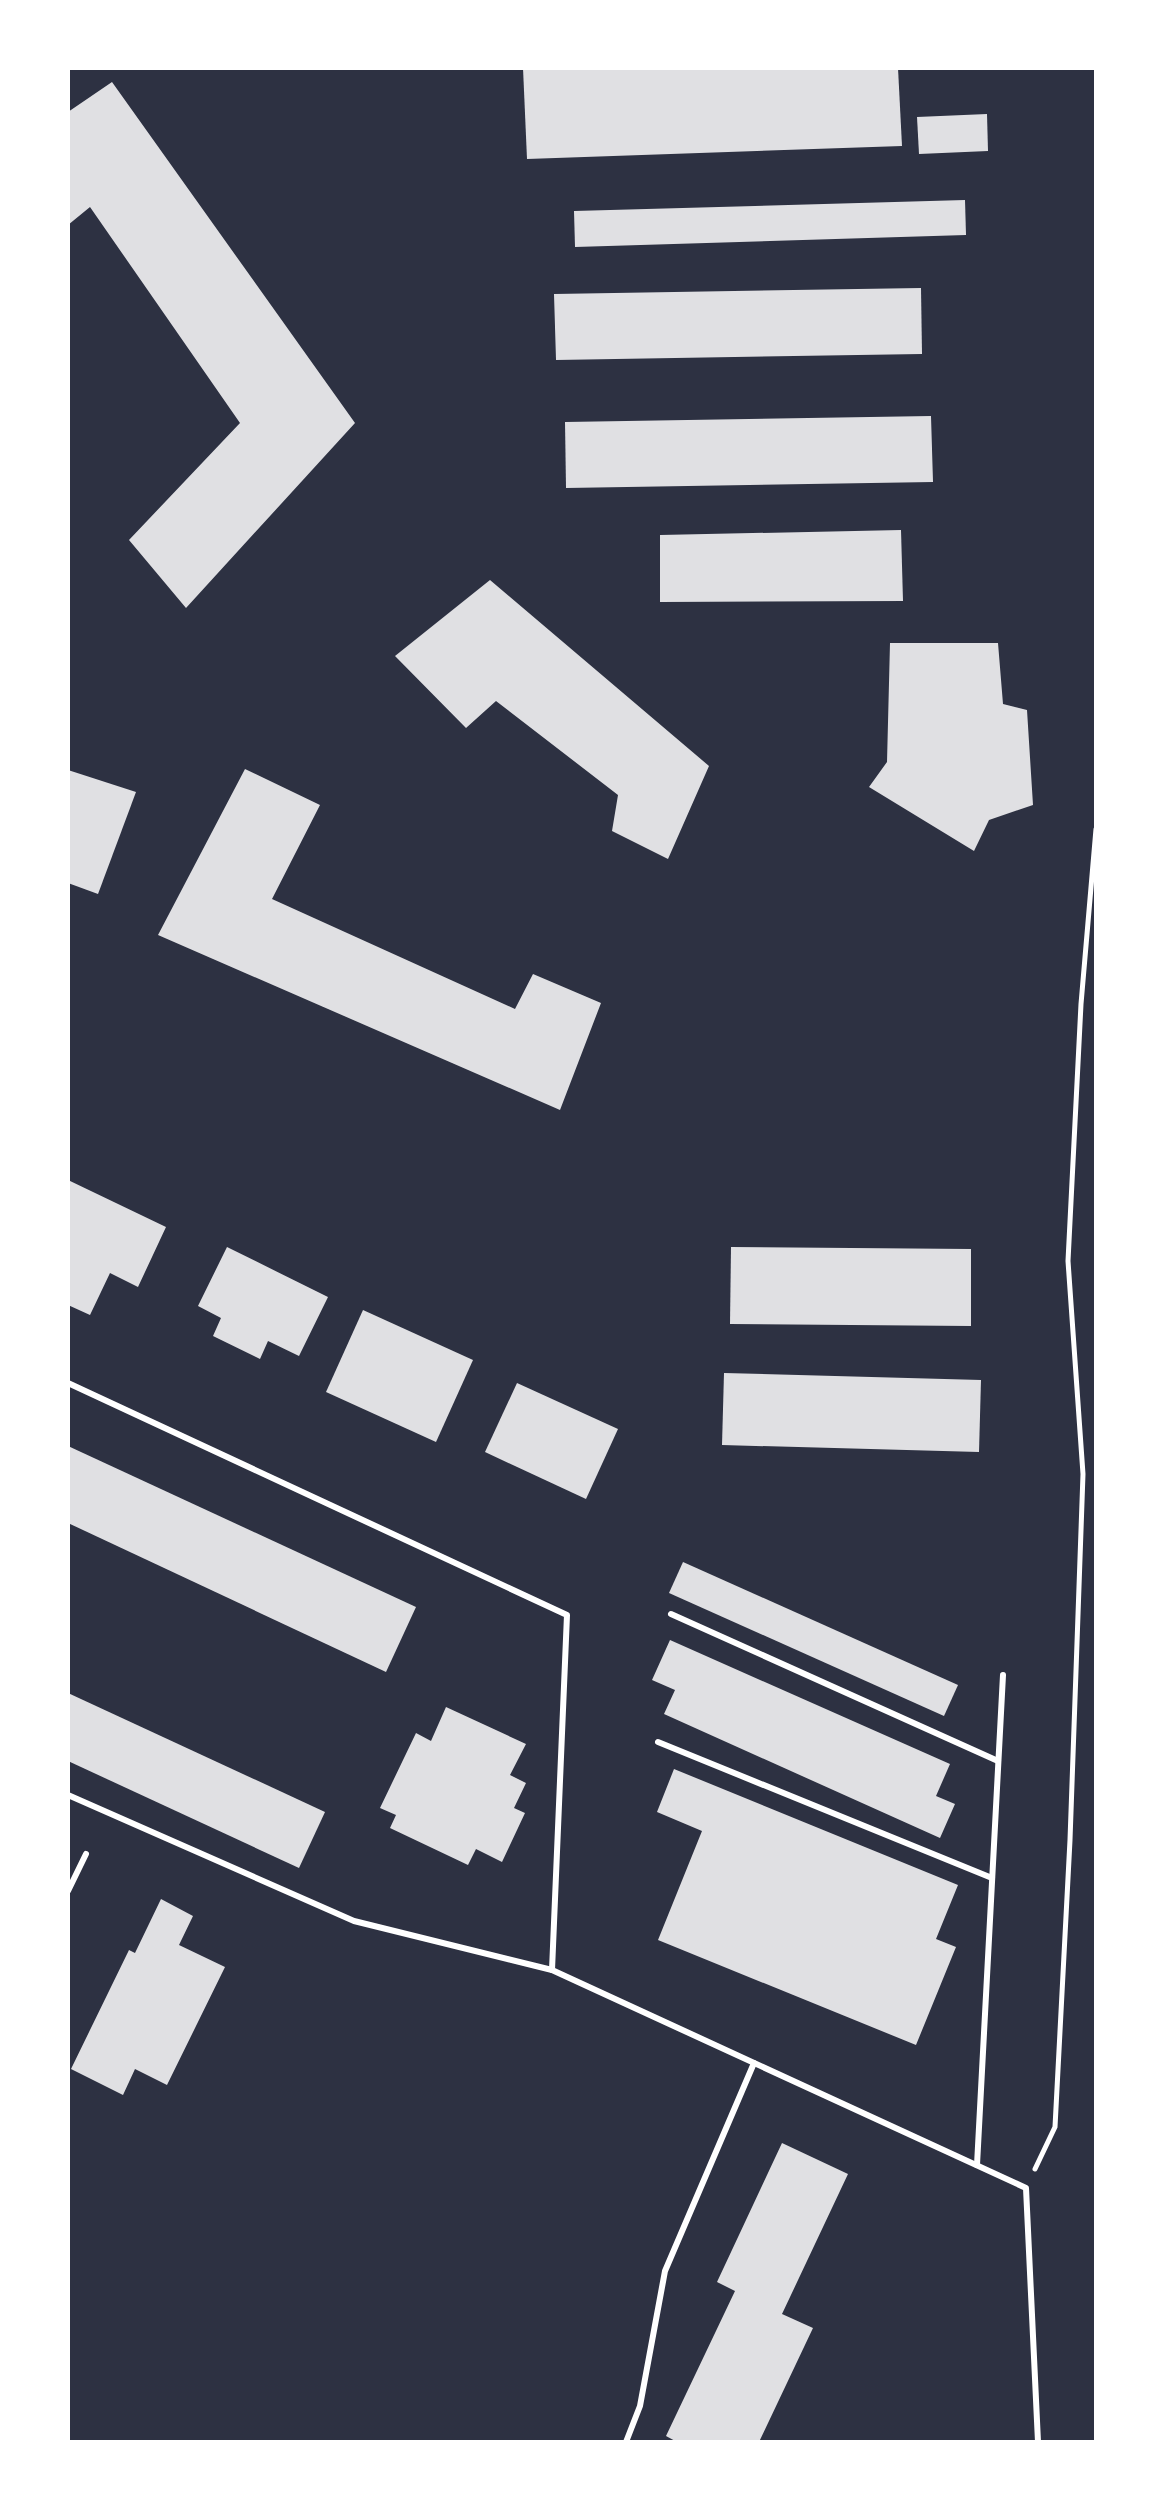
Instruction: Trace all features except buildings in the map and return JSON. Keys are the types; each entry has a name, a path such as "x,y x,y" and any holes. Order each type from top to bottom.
{"lane":[{"path":"68,1383 567,1615 552,1970"},
{"path":"671,1614 998,1761"},
{"path":"977,2165 1003,1675"},
{"path":"658,1742 992,1878"},
{"path":"68,1795 354,1921 552,1970 1026,2188 1038,2442"},
{"path":"68,1891 86,1854"},
{"path":"626,2442 640,2406 665,2271 754,2063"}],"path":[{"path":"1026,2188 1055,2127 1070,1840 1083,1474 1068,1261 1081,1004 1096,829"}]}
